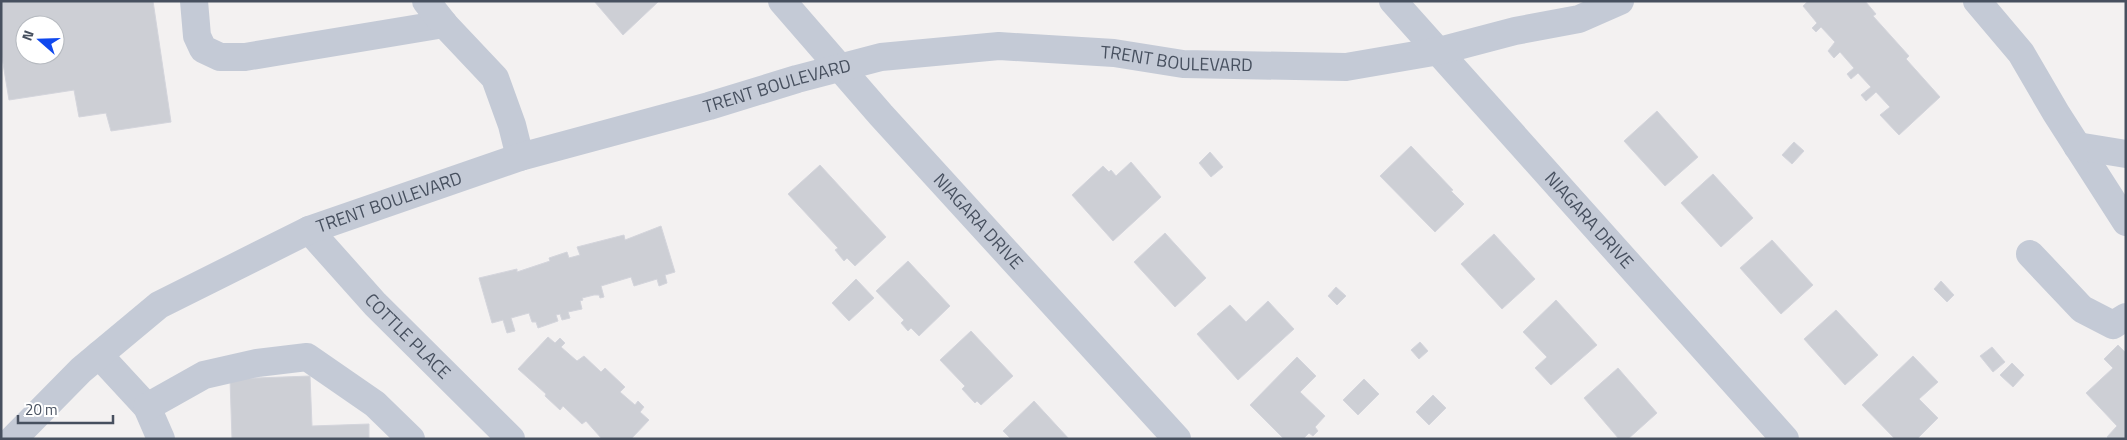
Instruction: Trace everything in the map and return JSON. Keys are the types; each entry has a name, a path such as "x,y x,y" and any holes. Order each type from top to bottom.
{"street":[{"path":"194,1 197,36 203,49 220,56 246,57 444,24"},
{"path":"426,1 444,24 495,78 512,125 520,158"},
{"name":"NIAGARA DRIVE","path":"782,1 838,68 1177,439"},
{"name":"NIAGARA DRIVE","path":"1393,1 1785,439"},
{"name":"TRENT BOULEVARD","path":"14,439 81,370 159,305 309,230 520,158 690,112 838,68 881,57 999,46 1114,53 1183,64 1264,67 1346,67 1439,51 1515,31 1578,18 1620,1"},
{"path":"1977,1 2021,52 2077,146 2126,222"},
{"path":"2077,146 2126,154"},
{"name":"COTTLE PLACE","path":"309,230 375,304 511,439"},
{"path":"2030,254 2082,309 2113,325 2126,318"},
{"path":"99,355 147,407 160,439"},
{"path":"147,407 204,375 256,363 307,358 375,404 411,439"}],"building":[{"path":"1,1 153,1 171,122 111,131 106,113 79,117 74,90 9,100 1,51"},
{"path":"594,1 659,1 623,35"},
{"path":"1808,1 1865,1 1876,14 1873,16 1909,56 1906,59 1940,97 1899,135 1880,115 1890,107 1876,92 1866,101 1861,95 1871,87 1858,73 1851,79 1847,74 1854,68 1840,52 1834,58 1828,51 1835,42 1821,27 1816,32 1812,28 1817,23 1803,6"},
{"path":"1657,111 1698,157 1665,186 1624,141"},
{"path":"1794,142 1804,151 1792,164 1782,155"},
{"path":"1411,146 1464,204 1435,232 1380,176"},
{"path":"1210,152 1223,167 1211,177 1199,163"},
{"path":"1131,162 1161,197 1113,241 1072,195 1103,166 1109,172 1111,170 1116,176"},
{"path":"820,165 886,237 855,266 847,258 844,261 835,250 838,248 788,194"},
{"path":"1713,174 1753,218 1721,247 1681,203"},
{"path":"661,226 675,272 665,275 667,283 659,286 657,279 634,286 631,277 601,286 604,297 600,298 599,295 594,295 582,298 583,300 580,301 582,309 568,312 570,318 562,320 560,314 556,315 558,321 538,328 536,322 532,322 529,313 511,318 515,331 507,333 503,320 492,323 479,278 517,269 517,272 550,261 549,258 567,252 569,258 580,255 577,247 624,235 625,240"},
{"path":"1165,233 1206,278 1175,307 1134,262"},
{"path":"1494,234 1535,279 1502,309 1461,264"},
{"path":"1772,240 1813,285 1781,314 1740,268"},
{"path":"908,261 950,306 919,336 911,328 908,331 901,323 904,320 876,291"},
{"path":"856,279 874,298 849,321 832,303"},
{"path":"1941,281 1954,295 1947,302 1934,289"},
{"path":"1336,287 1346,296 1337,305 1328,296"},
{"path":"1556,300 1597,345 1551,385 1535,368 1547,357 1523,332"},
{"path":"1268,301 1294,329 1238,380 1197,334 1230,305 1246,322"},
{"path":"1836,310 1878,355 1845,385 1804,339"},
{"path":"971,331 1013,376 981,405 977,401 975,403 962,389 965,386 940,360"},
{"path":"548,337 555,343 560,338 565,343 561,347 577,361 584,356 601,372 605,368 625,387 620,392 635,405 638,401 644,407 640,412 649,420 631,439 602,439 586,421 582,424 563,406 560,410 545,396 546,394 518,369"},
{"path":"1420,342 1428,351 1419,359 1411,350"},
{"path":"2118,345 2126,353 2126,439 2109,439 2107,437 2117,426 2086,393 2113,368 2104,359"},
{"path":"1992,347 2005,362 1993,372 1980,356"},
{"path":"1913,356 1938,382 1919,399 1938,418 1917,439 1895,439 1862,405"},
{"path":"1297,357 1316,376 1300,392 1325,416 1315,427 1318,431 1313,436 1309,433 1303,439 1284,439 1250,405"},
{"path":"2012,363 2024,375 2013,387 2000,375"},
{"path":"1618,368 1657,413 1628,439 1619,439 1584,398"},
{"path":"310,376 312,426 369,424 369,439 232,439 230,379"},
{"path":"1364,379 1379,394 1358,415 1343,400"},
{"path":"1433,395 1446,408 1429,425 1416,412"},
{"path":"1034,401 1069,439 1011,439 1003,431"}]}
